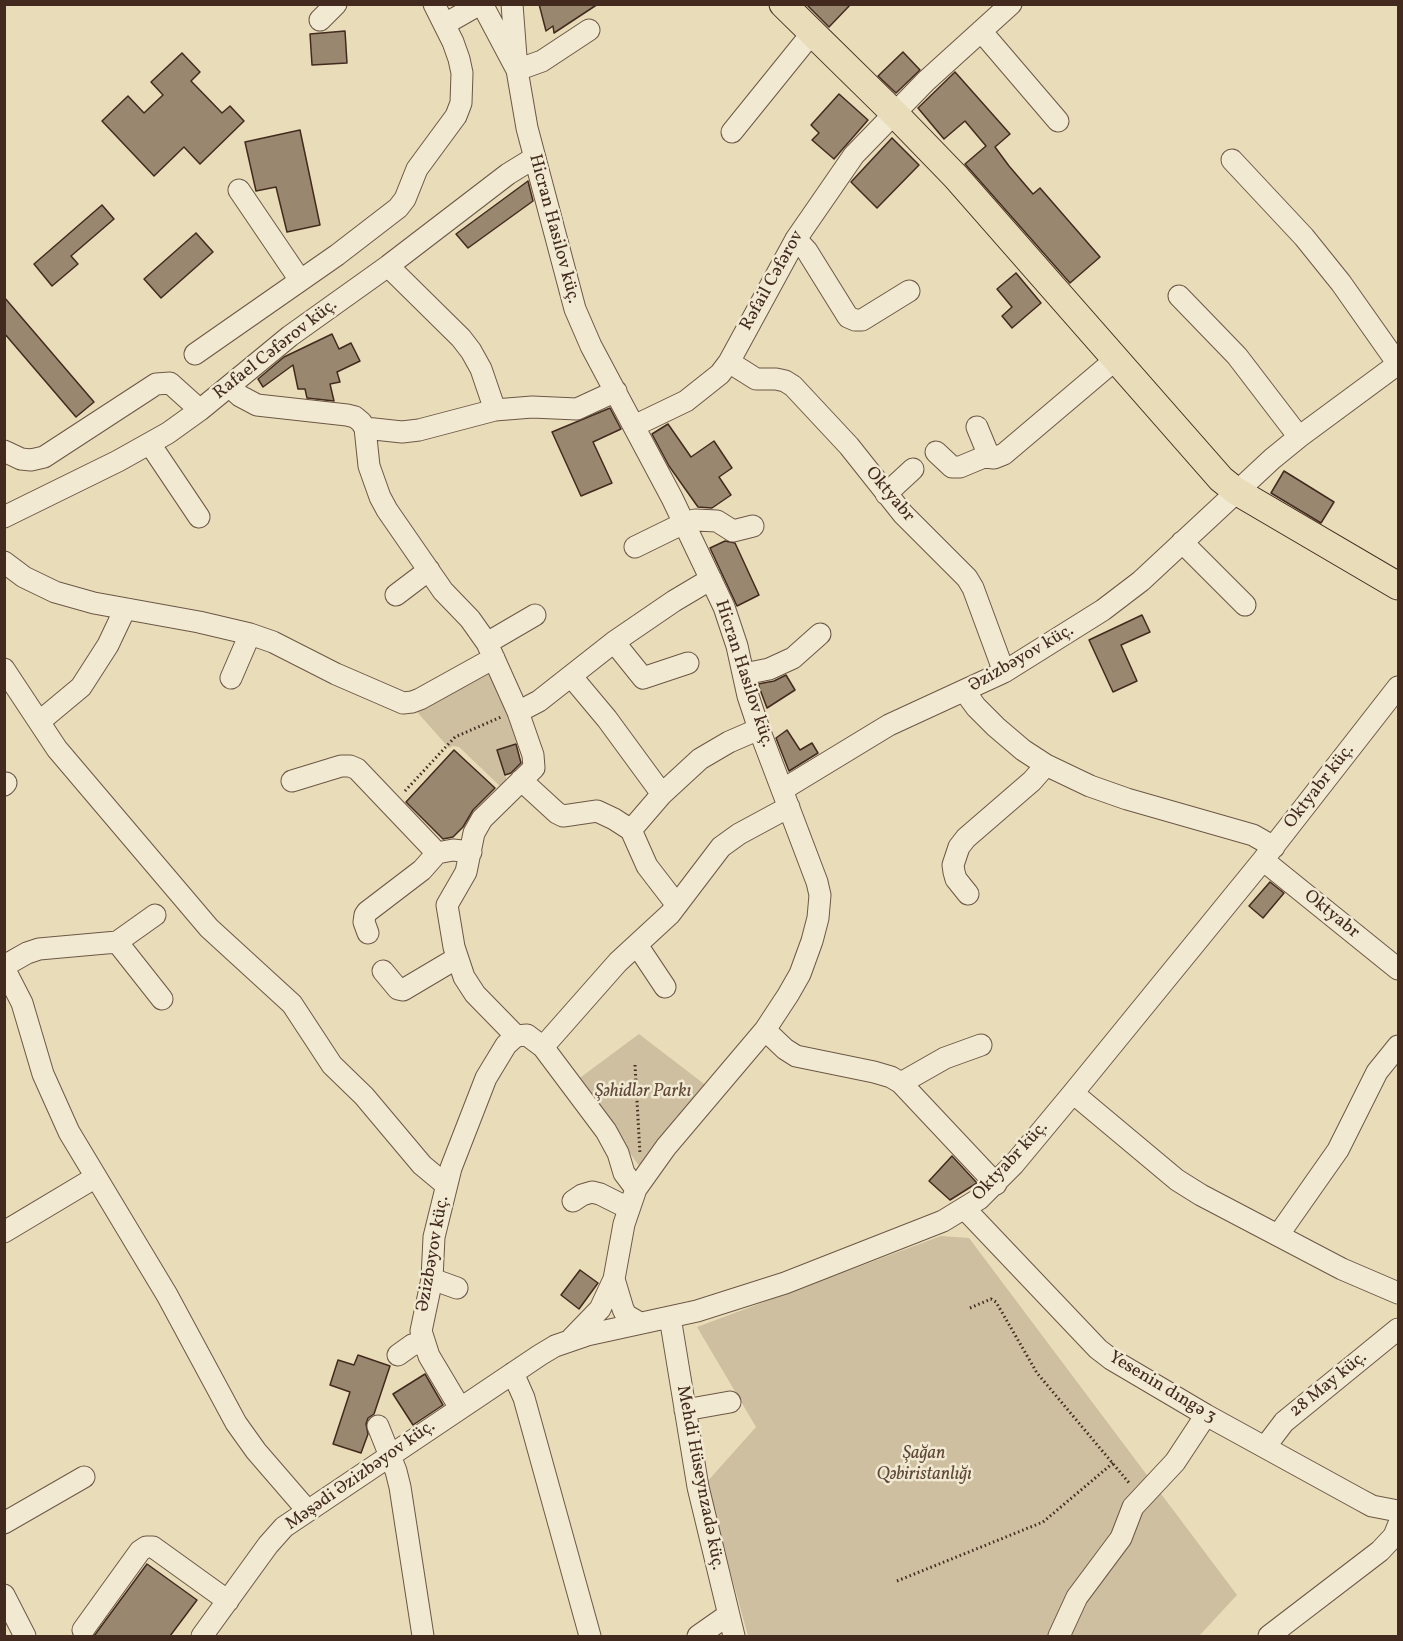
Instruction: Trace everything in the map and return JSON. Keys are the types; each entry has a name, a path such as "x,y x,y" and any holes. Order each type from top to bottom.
{"main road":[{"path":"783,4 894,113 968,191 1214,472 1236,491 1398,586"}],"street":[{"path":"320,20 336,4"},
{"path":"195,354 398,208 405,199 417,169 456,116 461,103 462,73 459,59 434,4"},
{"path":"445,24 481,4 517,70 542,61 589,30"},
{"name":"Hicran Hasilov küç.","path":"512,4 517,70 534,158 575,309 591,346 684,523 732,628 759,729 817,882 820,906 812,941 800,974 765,1030 666,1147 632,1199 614,1278"},
{"name":"Rəfail Cəfərov","path":"634,426 697,394 720,374 729,362 796,239 854,155 894,113 1011,4"},
{"path":"981,31 1058,121"},
{"path":"732,132 813,33"},
{"name":"Rafael Cəfərov küç.","path":"4,517 150,444 201,410 290,336 388,266 508,174 534,158"},
{"path":"1232,160 1311,246 1341,283 1398,364 1299,437 1236,491"},
{"path":"239,190 300,280"},
{"path":"796,239 807,250 848,317 862,320 909,291"},
{"path":"388,266 461,338 471,351 481,369 495,410"},
{"path":"1179,296 1237,357 1299,437"},
{"path":"936,452 952,467 960,467 978,459 989,456 994,458 1005,454 1115,360"},
{"name":"Oktyabr","path":"729,362 756,379 776,379 793,386 849,446 903,514 973,588 1004,672"},
{"path":"4,451 21,459 31,460 44,457 156,384 170,383 201,410"},
{"path":"229,386 240,396 257,405 355,417 364,428 369,466 380,497 429,570 450,598 476,626 491,651 518,712 535,763 532,771 505,795 478,825 466,872 447,906 457,958 475,994 516,1036 528,1035 543,1047 606,1131 618,1153 632,1199 592,1192 573,1201"},
{"path":"364,428 402,432 419,430 495,410 532,407 578,409 616,391"},
{"path":"977,427 989,456"},
{"path":"150,444 199,517"},
{"path":"886,494 913,469"},
{"name":"Əzizbəyov küç.","path":"543,1047 618,962 677,905 721,847 889,725 930,705 965,692 1004,672 1120,598 1236,491"},
{"path":"635,547 695,520 717,521 733,531 753,526"},
{"path":"1182,542 1245,605"},
{"path":"4,562 24,577 56,592 125,609 199,622 273,642 336,674 403,703 420,699 491,651 535,615"},
{"path":"396,595 429,570"},
{"path":"518,712 539,701 614,642 711,579"},
{"path":"39,722 81,687 108,645 125,609"},
{"path":"231,678 250,634"},
{"path":"744,675 769,669 793,658 820,634"},
{"path":"614,642 643,678 688,663"},
{"path":"4,669 57,748 209,928 292,1004 332,1065 364,1096 422,1165 446,1185"},
{"path":"571,676 607,719 662,794"},
{"name":"Oktyabr küç.","path":"460,1408 540,1355 569,1340 735,1300 907,1236 965,1209 996,1184 1073,1093 1269,853 1398,687"},
{"name":"Oktyabr","path":"965,692 996,727 1023,750 1046,765 1090,786 1127,799 1253,835 1269,853 1398,969"},
{"path":"631,830 662,794 700,759 729,742 759,729"},
{"path":"968,894 956,879 954,872 953,865 959,848 966,838 1032,781 1046,765"},
{"path":"292,781 341,766 357,769 436,853"},
{"path":"521,780 563,816 597,811 631,830 653,876 677,905"},
{"path":"368,933 364,922 367,912 422,870 436,853 453,850 471,852"},
{"path":"154,915 117,942 39,950 27,953 4,967 22,1003 43,1074 55,1103 96,1177 167,1294 236,1423 256,1451 307,1510"},
{"path":"117,942 162,999"},
{"path":"638,945 665,987"},
{"path":"383,971 398,989 403,990 457,958"},
{"path":"765,1030 796,1056 874,1072 901,1083 996,1184"},
{"name":"Əzizbəyov küç.","path":"460,1408 429,1356 424,1342 422,1322 432,1279 434,1237 446,1185 486,1078 506,1046 516,1036"},
{"path":"901,1083 945,1058 981,1045"},
{"path":"1279,1234 1338,1150 1377,1072 1398,1046"},
{"path":"1073,1093 1177,1180 1201,1195 1342,1269 1398,1293"},
{"path":"4,1232 96,1177"},
{"name":"Yesenin dıngə 3","path":"965,1209 1098,1349 1123,1367 1372,1506 1398,1511"},
{"path":"569,1340 600,1308 614,1278"},
{"path":"614,1278 623,1309 632,1319 640,1323"},
{"path":"432,1279 457,1288"},
{"path":"600,1308 605,1322 614,1328"},
{"name":"Mehdi Hüseynzadə küç.","path":"670,1317 700,1497 734,1636"},
{"name":"28 May küç.","path":"1265,1447 1284,1422 1398,1329"},
{"path":"398,1355 412,1345 424,1342"},
{"path":"513,1373 524,1398 590,1636"},
{"path":"685,1410 730,1402"},
{"name":"Məşədi Əzizbəyov küç.","path":"202,1636 278,1534 307,1510 460,1408"},
{"path":"1059,1636 1077,1597 1121,1538 1130,1513 1140,1497 1175,1462 1206,1415"},
{"path":"378,1426 400,1487 423,1636"},
{"path":"4,1523 84,1477"},
{"path":"1269,1636 1380,1551 1394,1536 1398,1526"},
{"path":"83,1630 140,1551 146,1547 153,1547 228,1601"},
{"path":"4,1595 25,1636"},
{"path":"698,1636 728,1615"}],"path":[{"path":"405,791 461,733 518,712"},
{"path":"422,773 428,778"},
{"path":"635,1065 640,1156"},
{"path":"970,1308 991,1299 996,1302 1037,1373 1140,1497"},
{"path":"897,1581 1043,1522 1113,1463"}],"green space":[{"path":"490,666 523,741 497,750 507,781 500,786 459,747 449,748 418,713 424,703"},
{"name":"Şəhidlər Parkı","path":"639,1034 708,1087 640,1167 577,1080"},
{"name":"Şağan Qəbiristanlığı","path":"941,1236 969,1238 1237,1595 1199,1636 748,1636 706,1483 756,1427 697,1327"}],"building":[{"path":"539,4 598,4 554,33 553,26 546,31"},
{"path":"806,4 851,4 829,27"},
{"path":"345,31 347,63 312,65 310,34"},
{"path":"903,52 920,70 896,93 878,76"},
{"path":"182,53 200,72 191,81 222,113 230,106 244,121 200,164 184,147 154,176 102,121 128,96 144,113 163,95 151,82"},
{"path":"955,72 1010,134 995,147 1009,166 1033,194 1040,188 1100,257 1070,283 965,164 986,146 965,121 944,139 918,108"},
{"path":"839,94 868,120 834,159 812,140 819,133 811,125"},
{"path":"300,130 320,225 287,232 276,187 256,191 245,142"},
{"path":"892,138 919,165 877,208 851,182"},
{"path":"528,181 533,201 468,248 456,234"},
{"path":"102,205 114,219 71,256 78,264 52,286 34,264"},
{"path":"196,233 213,252 161,298 144,279"},
{"path":"1016,273 1041,303 1012,328 1002,316 1012,307 997,289"},
{"path":"4,297 94,402 76,417 4,333"},
{"path":"332,334 339,349 351,343 360,361 337,372 340,382 330,384 334,401 307,398 305,389 298,389 293,365 263,387 258,379 284,357"},
{"path":"610,408 621,429 593,442 612,483 581,496 552,432"},
{"path":"668,424 691,457 714,441 732,468 719,477 731,495 712,508 698,507 669,466 652,434"},
{"path":"1284,471 1334,502 1321,523 1271,493"},
{"path":"725,541 735,543 759,595 737,606 710,548"},
{"path":"1142,615 1150,632 1121,645 1137,681 1113,692 1089,640"},
{"path":"786,675 795,690 767,708 758,684 774,681"},
{"path":"787,730 800,750 812,743 818,753 789,771 776,738"},
{"path":"516,744 521,763 511,773 505,775 497,750"},
{"path":"454,750 495,788 473,810 463,827 453,837 443,839 406,802"},
{"path":"1270,882 1284,893 1263,918 1249,906"},
{"path":"952,1156 977,1183 950,1200 929,1181"},
{"path":"580,1270 598,1283 579,1309 561,1295"},
{"path":"358,1355 390,1366 374,1414 368,1418 366,1424 368,1434 361,1453 333,1444 350,1392 330,1385 338,1360 354,1365"},
{"path":"425,1374 443,1405 413,1425 393,1394"},
{"path":"147,1564 197,1600 170,1636 94,1636"}]}
